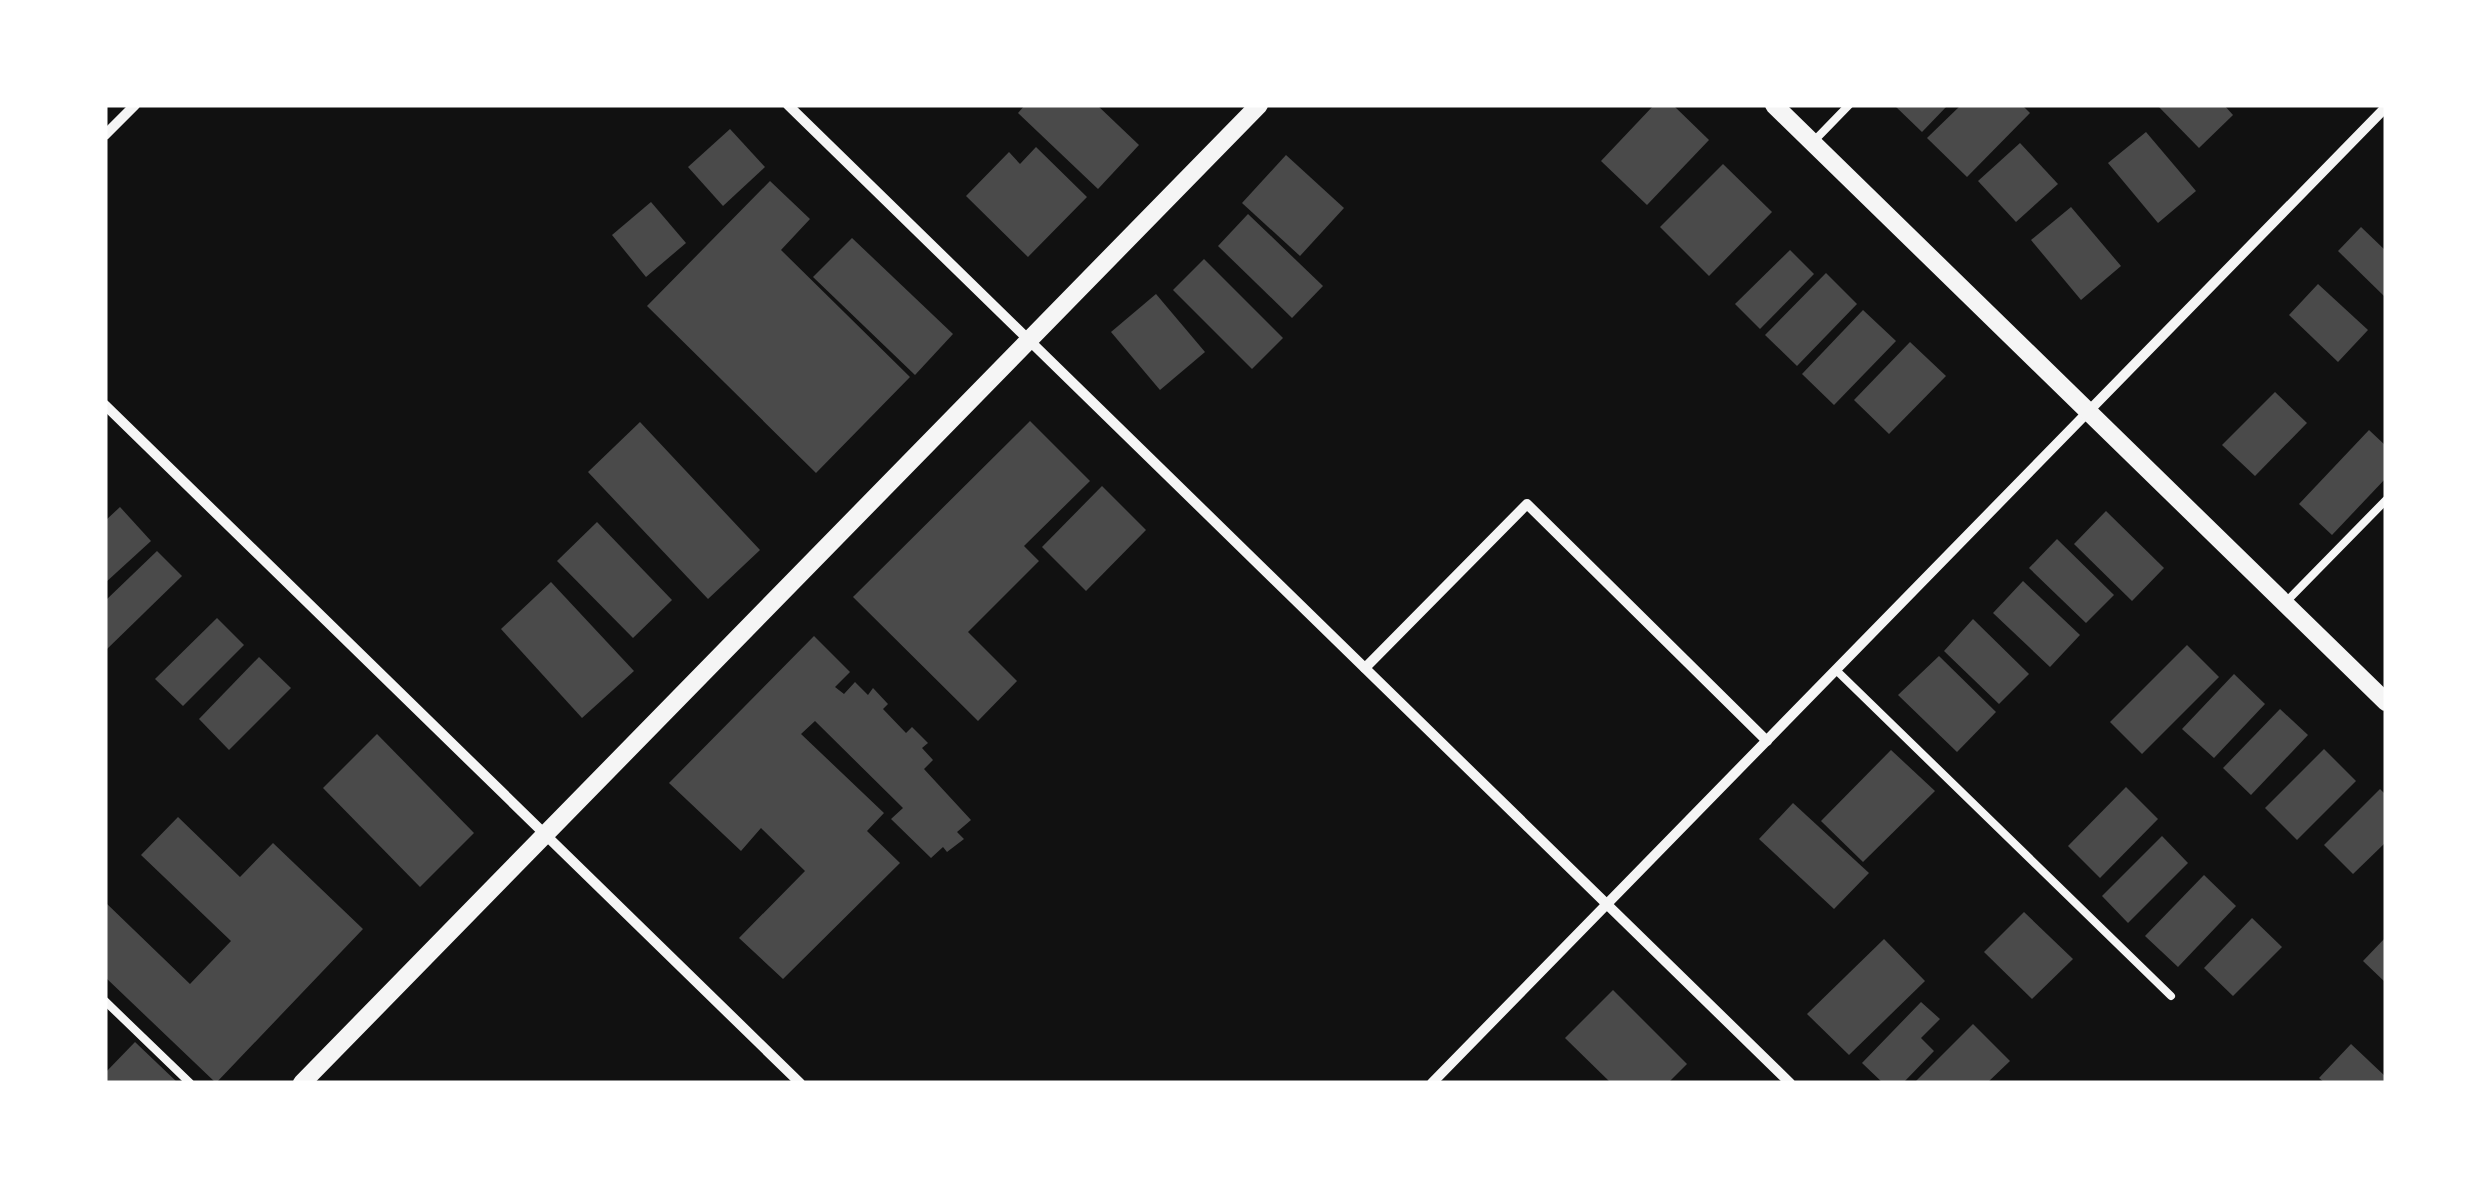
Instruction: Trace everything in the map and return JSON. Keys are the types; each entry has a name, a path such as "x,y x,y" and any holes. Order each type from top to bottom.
{"street":[{"path":"105,135 135,105"},
{"path":"788,105 1790,1083"},
{"path":"302,1083 1259,105"},
{"path":"1774,105 2386,702"},
{"path":"1432,1083 2386,107"},
{"path":"105,405 800,1083"},
{"path":"1365,668 1527,504 1767,741"}],"lane":[{"path":"1813,142 1849,105"},
{"path":"2285,603 2386,500"},
{"path":"1837,670 2171,996"},
{"path":"105,1002 190,1083"}],"building":[{"path":"1025,105 1097,105 1139,145 1098,189 1018,113"},
{"path":"1654,105 1673,105 1709,140 1647,205 1601,161"},
{"path":"1894,105 1948,105 1922,132"},
{"path":"1961,105 2022,105 2030,113 1967,177 1927,138"},
{"path":"2157,105 2224,105 2233,115 2199,148"},
{"path":"730,129 765,167 723,206 688,167"},
{"path":"2146,132 2196,191 2158,223 2108,163"},
{"path":"2020,143 2058,184 2016,222 1978,181"},
{"path":"1036,147 1087,197 1028,257 966,196 1009,152 1020,164"},
{"path":"1286,155 1344,208 1300,256 1242,203"},
{"path":"1723,164 1772,212 1709,276 1660,227"},
{"path":"770,181 810,219 781,250 910,377 816,473 647,306"},
{"path":"651,202 686,243 646,277 612,235"},
{"path":"2071,207 2121,266 2081,300 2031,240"},
{"path":"1248,214 1323,286 1292,318 1218,246"},
{"path":"2361,227 2386,251 2386,298 2338,251"},
{"path":"852,238 953,334 915,375 813,277"},
{"path":"1790,250 1814,274 1760,329 1735,304"},
{"path":"1204,259 1283,338 1252,369 1173,290"},
{"path":"1826,273 1857,304 1797,366 1765,335"},
{"path":"2318,284 2368,330 2338,362 2289,315"},
{"path":"1156,294 1205,352 1160,390 1111,332"},
{"path":"1863,310 1896,341 1834,405 1802,374"},
{"path":"1910,342 1946,376 1889,434 1854,400"},
{"path":"2275,392 2307,423 2255,476 2222,445"},
{"path":"1030,421 1090,481 1024,546 1039,561 968,632 1017,681 978,721 853,597"},
{"path":"640,422 760,550 708,599 588,472"},
{"path":"2369,430 2386,446 2386,478 2332,535 2299,504"},
{"path":"1102,486 1146,530 1086,591 1042,547"},
{"path":"120,507 151,541 105,583 105,521"},
{"path":"2106,511 2164,568 2132,601 2074,544"},
{"path":"597,522 672,600 633,638 557,561"},
{"path":"2057,539 2114,595 2086,623 2029,568"},
{"path":"157,551 182,576 105,651 105,601"},
{"path":"2023,581 2080,635 2050,667 1993,613"},
{"path":"551,582 634,671 582,718 501,629"},
{"path":"217,618 244,645 183,706 155,679"},
{"path":"1973,619 2029,674 1999,704 1944,651"},
{"path":"814,636 850,672 835,687 844,694 855,682 868,695 873,688 888,704 883,709 906,733 912,727 928,743 922,748 933,760 924,769 971,820 957,832 964,839 947,852 943,847 931,858 891,819 903,808 815,721 801,734 884,813 867,831 900,863 783,979 739,938 805,871 761,828 741,851 669,783"},
{"path":"2187,645 2219,677 2142,754 2110,722"},
{"path":"1939,656 1996,712 1957,752 1898,695"},
{"path":"259,657 291,688 229,750 199,719"},
{"path":"2234,674 2265,704 2214,758 2182,729"},
{"path":"2280,709 2308,735 2251,795 2223,768"},
{"path":"377,734 474,833 420,887 323,788"},
{"path":"2324,749 2356,781 2297,840 2265,808"},
{"path":"1891,750 1935,791 1863,862 1821,821"},
{"path":"2126,787 2158,819 2100,878 2068,846"},
{"path":"2380,789 2386,795 2386,842 2353,874 2324,845"},
{"path":"1793,803 1869,873 1834,909 1759,839"},
{"path":"178,817 240,877 273,843 363,929 216,1083 105,977 105,902 190,984 231,941 141,855"},
{"path":"2162,836 2188,863 2128,923 2102,896"},
{"path":"2204,875 2236,906 2178,967 2145,936"},
{"path":"2024,912 2073,959 2032,999 1984,952"},
{"path":"2252,918 2282,947 2233,996 2204,968"},
{"path":"2386,937 2386,983 2363,961"},
{"path":"1884,939 1925,981 1849,1055 1807,1014"},
{"path":"1613,990 1687,1064 1668,1083 1611,1083 1565,1038"},
{"path":"1921,1002 1940,1019 1921,1038 1934,1051 1903,1083 1883,1083 1862,1063"},
{"path":"1973,1024 2010,1061 1987,1083 1914,1083"},
{"path":"135,1042 178,1083 105,1083 105,1073"},
{"path":"2351,1044 2386,1077 2386,1083 2325,1083 2319,1078"}]}
